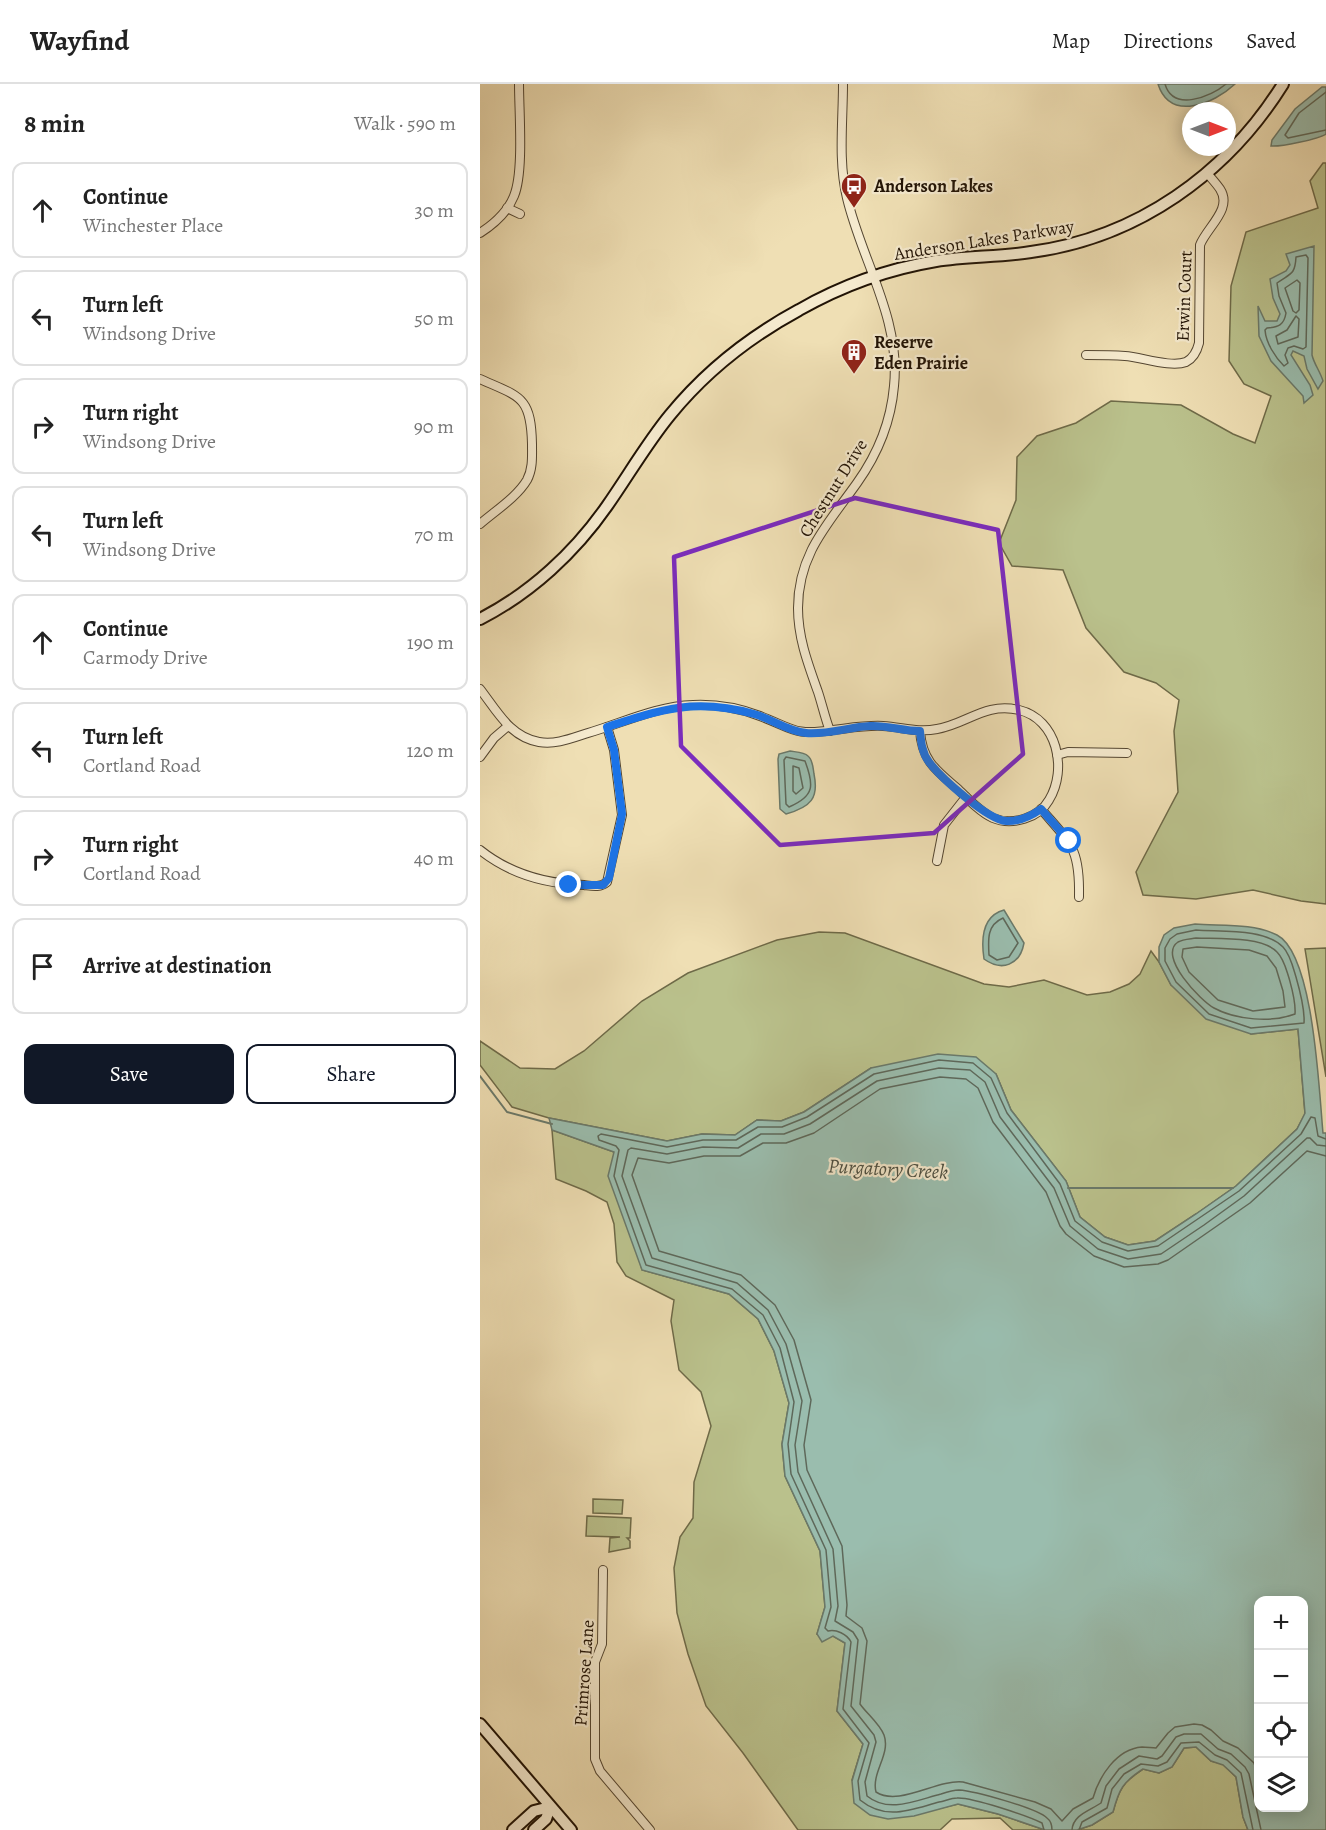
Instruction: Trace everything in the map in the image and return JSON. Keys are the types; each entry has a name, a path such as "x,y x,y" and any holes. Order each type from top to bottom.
{"street":[{"path":"480,233 491,226 514,196 517,184 519,84"},
{"name":"Chestnut Drive","path":"830,731 804,653 799,630 800,583 806,561 816,539 871,460 882,436 890,412 895,361 892,335 844,184 843,84"},
{"name":"Anderson Lakes Parkway","path":"480,619 529,588 584,537 669,416 697,385 762,332 835,291 874,276 935,261 1032,252 1083,242 1126,226 1194,185 1221,161 1254,125 1282,84"},
{"name":"Erwin Court","path":"1086,355 1127,356 1184,363 1197,351 1200,245 1204,235 1220,214 1224,202 1220,188 1207,173"},
{"path":"507,208 520,214"},
{"path":"480,379 510,393 525,406 531,423 532,461 531,471 523,486 480,524"},
{"path":"480,690 508,726 526,738 553,743 652,712 692,705 717,706 760,715 793,731 808,733 884,726 920,731 940,729 982,711 1007,708 1031,714 1040,721 1054,740 1057,755 1054,788 1049,800 1041,809 1024,819 1006,821 994,818 966,797 928,762 920,731"},
{"path":"480,756 494,738 508,726"},
{"path":"480,850 506,867 540,879 569,885 598,886 607,882 622,814 614,750 607,727"},
{"path":"1057,755 1068,752 1127,753"},
{"path":"938,861 944,825 966,797"},
{"path":"1041,809 1069,841 1079,870 1079,897"},
{"name":"Primrose Lane","path":"603,1570 603,1644 596,1662 595,1759 600,1771 650,1830"},
{"path":"480,1724 571,1830"},
{"path":"513,1830 534,1811 550,1807"},
{"path":"534,1830 546,1820 550,1807"}],"highlighted area":[{"path":"855,498 998,530 1023,754 934,833 780,845 681,746 674,557"}],"green space":[{"path":"1323,163 1326,163 1326,904 1253,890 1196,899 1143,895 1136,872 1178,792 1174,731 1179,700 1156,683 1124,672 1086,628 1063,570 1012,566 999,543 1016,500 1017,457 1037,436 1076,423 1111,401 1181,405 1233,434 1255,443 1271,396 1244,384 1229,361 1231,286 1246,232 1318,208 1310,181"},
{"path":"819,932 845,933 984,984 1009,987 1044,980 1087,995 1110,992 1129,984 1140,974 1151,951 1171,985 1251,1034 1298,1029 1305,1114 1297,1129 1236,1186 1155,1241 1128,1245 1105,1237 1080,1217 1066,1181 1011,1110 996,1074 871,1068 804,1112 781,1121 757,1120 735,1135 702,1134 667,1141 549,1118 512,1107 480,1065 480,1041 520,1068 555,1069 584,1051 642,1001 688,973 777,940"},
{"path":"1326,948 1326,1077 1305,949"},
{"path":"552,1130 614,1152 642,1270 729,1294 758,1319 774,1351 789,1403 782,1444 785,1476 820,1551 825,1607 817,1634 833,1636 845,1643 837,1711 863,1744 852,1780 937,1809 958,1804 998,1814 1045,1830 1013,1830 1000,1818 952,1819 940,1830 798,1830 706,1706 677,1613 674,1568 680,1537 693,1518 694,1482 711,1426 701,1392 679,1370 671,1321 674,1300 626,1276 617,1262 614,1224 607,1202 556,1179"},
{"path":"593,1499 623,1500 622,1514 593,1513"},
{"path":"587,1516 631,1518 630,1538 627,1538 630,1541 630,1548 609,1552 610,1538 620,1537 586,1536"},
{"path":"1196,1747 1211,1761 1223,1764 1236,1777 1243,1817 1248,1830 1077,1830 1092,1825 1113,1812 1117,1797 1126,1782 1143,1769 1159,1773 1172,1767 1184,1748"}],"water":[{"path":"1158,84 1235,84 1207,102 1182,102 1182,106 1172,103 1164,96"},
{"path":"1322,87 1326,87 1326,134 1299,142 1271,146 1272,140 1295,109"},
{"path":"1314,246 1312,355 1323,381 1318,389 1307,369 1304,356 1293,351 1291,355 1310,385 1313,395 1304,403 1303,396 1271,361 1259,336 1258,306 1265,321 1277,321 1280,314 1273,298 1270,279 1286,271 1290,265 1286,254"},
{"path":"790,751 810,758 815,789 807,805 786,814 780,809 778,759 779,754"},
{"path":"1004,910 1024,943 1019,957 1009,964 997,965 984,959 983,936 991,917"},
{"path":"1195,924 1258,928 1268,931 1277,935 1289,947 1299,968 1307,995 1323,1133 1326,1133 1326,1830 1248,1830 1243,1817 1236,1777 1223,1765 1211,1761 1196,1747 1184,1748 1172,1767 1159,1773 1143,1769 1126,1782 1117,1797 1113,1812 1092,1825 1077,1830 1045,1830 998,1814 958,1804 914,1816 888,1819 870,1815 854,1803 852,1781 863,1744 837,1711 845,1643 833,1636 822,1642 817,1634 825,1607 820,1551 785,1476 782,1444 789,1403 774,1351 758,1319 729,1294 642,1270 608,1176 614,1152 552,1130 549,1118 667,1141 702,1134 735,1135 757,1120 781,1121 804,1112 871,1068 938,1054 976,1057 996,1074 1011,1110 1066,1181 1080,1217 1105,1237 1128,1245 1155,1241 1236,1186 1297,1129 1305,1113 1298,1029 1251,1034 1206,1019 1171,985 1159,962 1159,947 1164,935 1174,928"}],"waterway":[{"name":"Purgatory Creek","path":"480,1076 507,1112 552,1124"},
{"name":"Purgatory Creek","path":"1068,1188 1233,1188"}],"place":[{"name":"Anderson Lakes","path":"854,209"},
{"name":"Reserve Eden Prairie","path":"854,375"}],"route":[{"path":"569,885 598,886 603,885 609,878 622,814 614,750 607,727 652,712 692,705 717,706 760,715 793,731 808,733 868,726 920,731 928,762 983,812 1006,821 1030,817 1041,809 1069,841"}]}
